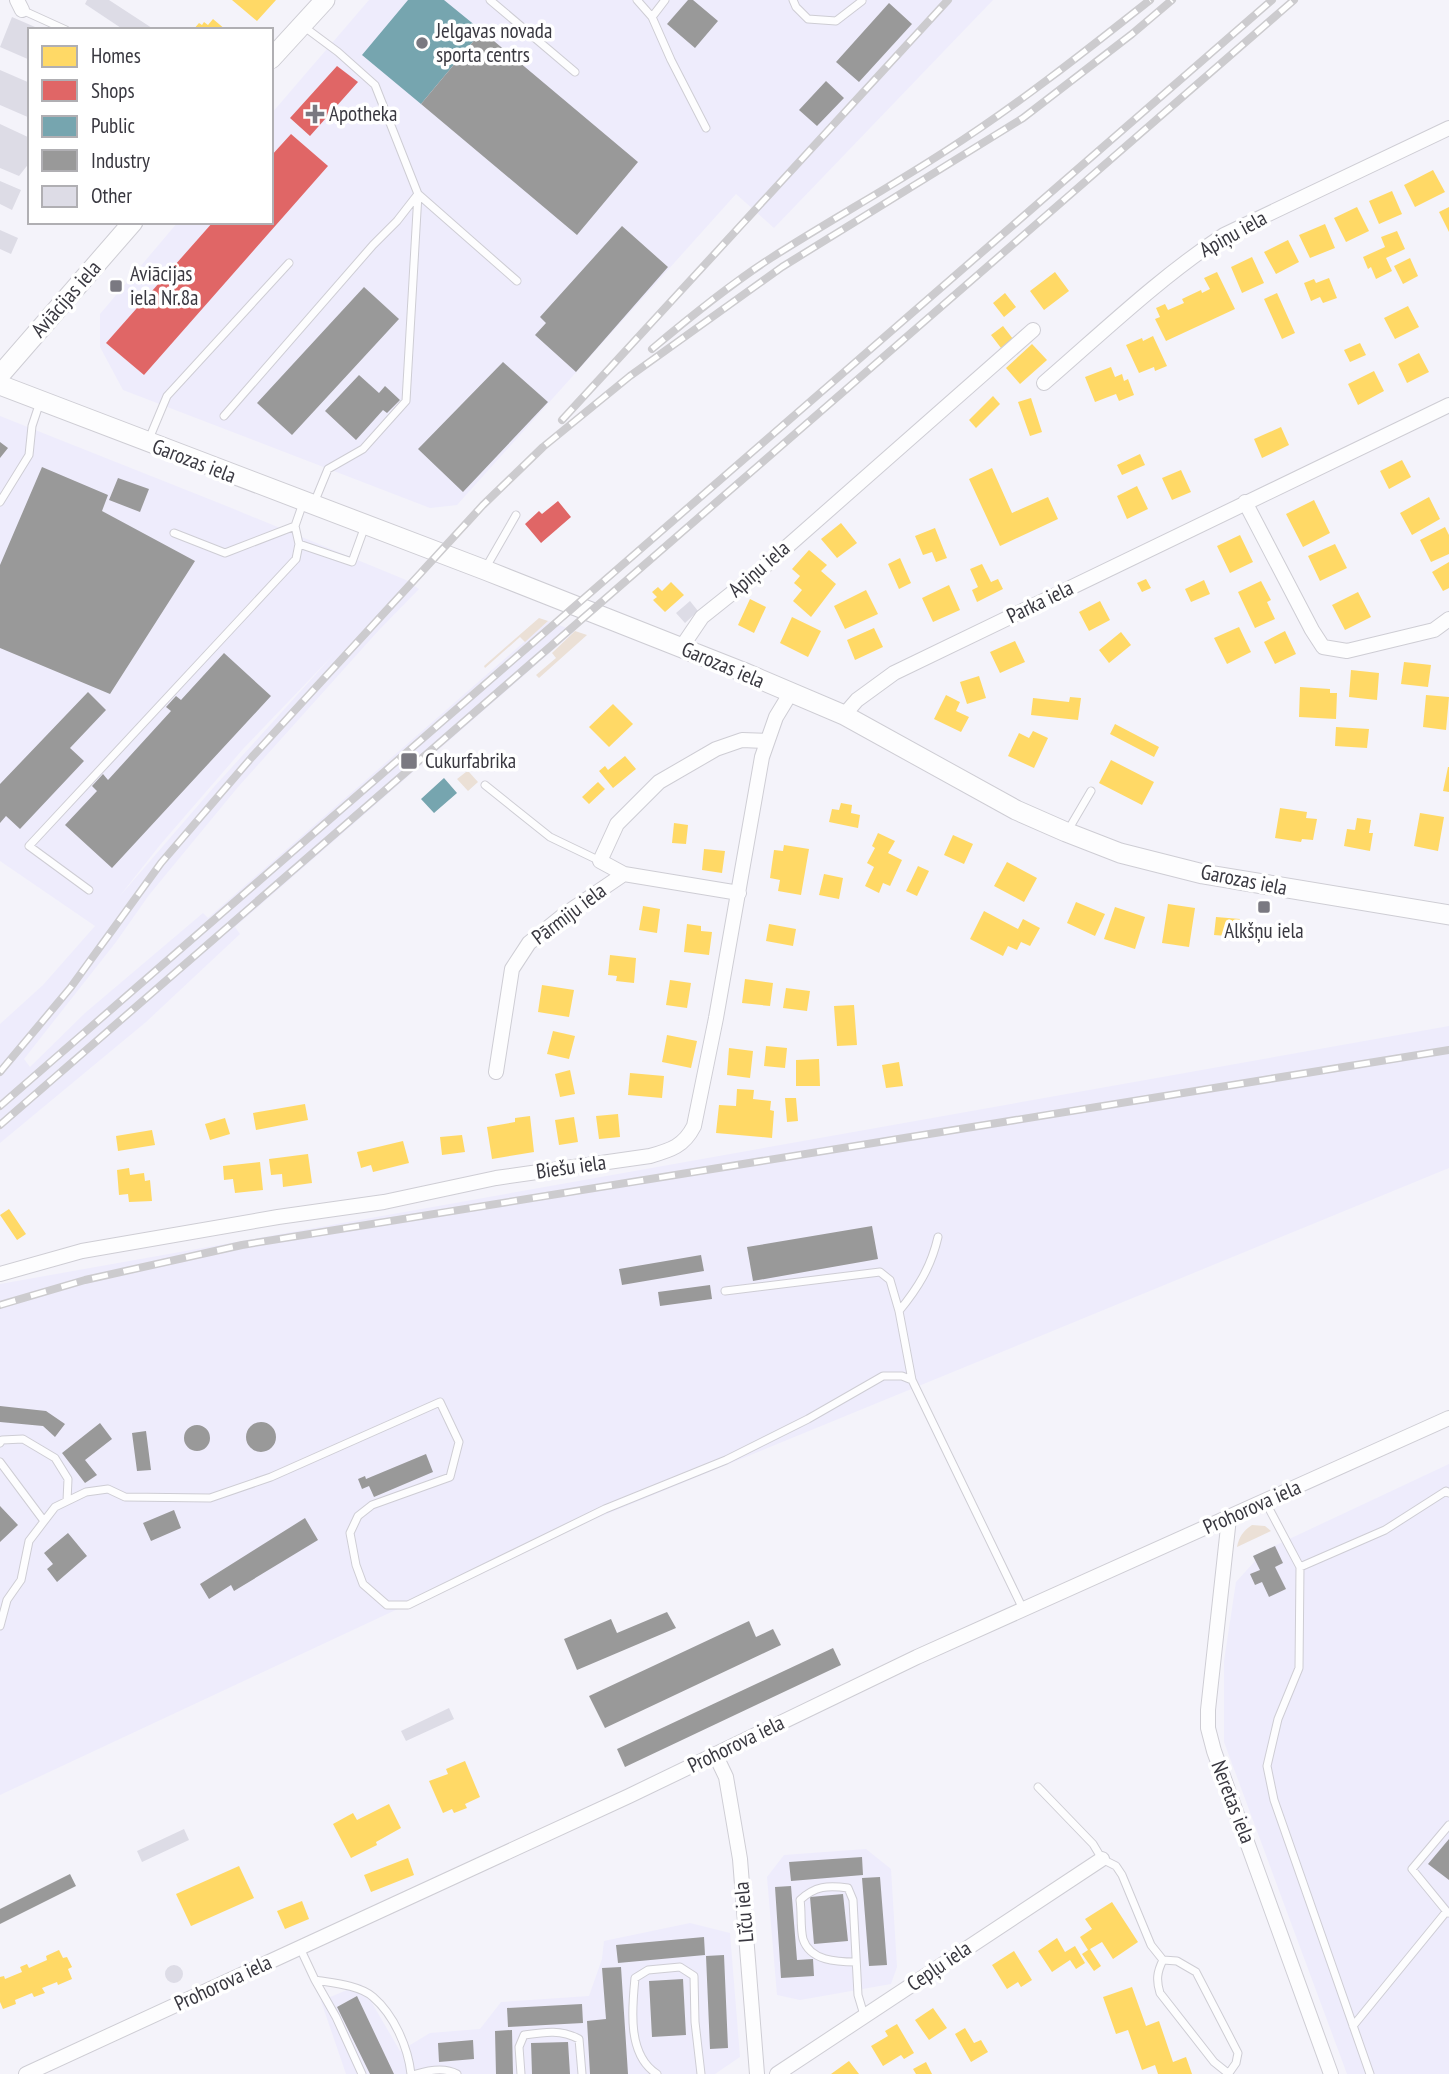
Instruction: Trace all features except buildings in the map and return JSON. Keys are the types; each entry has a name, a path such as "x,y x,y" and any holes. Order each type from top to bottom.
{"main road":[{"path":"273,57 325,0"},
{"name":"Aviācijas iela","path":"0,375 131,224"},
{"name":"Garozas iela","path":"0,385 485,570 844,715 981,791 1066,832 1120,853 1203,874 1449,915"}],"street":[{"name":"Apiņu iela","path":"1044,383 1152,288 1224,235 1449,128"},
{"name":"Apiņu iela","path":"681,648 702,617 756,574 1033,330"},
{"name":"Parka iela","path":"844,715 857,700 894,673 1449,405"},
{"path":"1245,502 1323,647 1348,651 1434,630 1449,620"},
{"path":"1434,630 1449,635"},
{"name":"Biešu iela","path":"0,1274 82,1251 278,1217 384,1202 496,1178 650,1156 674,1149 687,1140 694,1126 767,741 776,717 790,694"},
{"path":"624,874 600,860 617,824 659,782 716,749 742,740 767,741"},
{"name":"Pārmiju iela","path":"496,1072 512,969 530,943 565,914 624,874 739,893"},
{"name":"Prohorova iela","path":"26,2074 617,1802 1023,1609 1449,1418"},
{"name":"Neretas iela","path":"1229,1518 1212,1655 1208,1728 1331,2074"},
{"name":"Līču iela","path":"715,1754 726,1777 740,1859 757,2074"},
{"name":"Cepļu iela","path":"777,2074 1102,1859"}],"lane":[{"path":"490,0 575,72"},
{"path":"637,0 652,16 706,128"},
{"path":"652,16 665,0"},
{"path":"793,0 808,19 836,21 862,1"},
{"path":"19,5 62,28"},
{"path":"174,533 225,553 295,526 328,469 363,449 406,401 418,194 375,85 302,25"},
{"path":"418,194 517,281"},
{"path":"224,416 418,194"},
{"path":"148,443 167,396 289,263"},
{"path":"0,502 29,455 32,426 40,402"},
{"path":"485,570 516,515"},
{"path":"89,890 29,846 296,559 299,544 295,526"},
{"path":"299,544 352,562 365,526"},
{"path":"485,785 550,837 600,860"},
{"path":"1066,832 1091,791"},
{"path":"899,1311 919,1287 933,1259 938,1237"},
{"path":"725,1291 880,1272 890,1280 899,1311 912,1380 1023,1609"},
{"path":"0,1626 7,1600 21,1580 29,1541 55,1507 86,1492 108,1489 125,1497 210,1498 271,1477 440,1402 459,1442 450,1477 372,1505 358,1516 351,1533 356,1565 363,1584 387,1605 408,1605 605,1509 726,1460 808,1419 883,1376 902,1376 912,1380"},
{"path":"0,1443 2,1440 23,1439 55,1458 68,1479 67,1501"},
{"path":"0,1462 44,1521"},
{"path":"1300,1567 1385,1530 1446,1490 1449,1493"},
{"path":"1265,1501 1300,1567 1299,1668 1278,1719 1267,1766 1274,1800 1370,2074"},
{"path":"1038,1787 1093,1844 1102,1859 1116,1866 1151,1945 1163,1960 1177,1961 1196,1972 1238,2053 1236,2063 1229,2073 1214,2062 1160,1993 1158,1970 1163,1960"},
{"path":"1353,2026 1448,1913 1412,1869 1449,1825"},
{"path":"856,1962 835,1962 809,1951 803,1938 800,1900 811,1890 831,1885 848,1888 853,1900 857,1933 858,1995 864,2016"},
{"path":"300,1948 362,2074"},
{"path":"657,2074 644,2061 635,2040 632,2007 635,1978 648,1970 680,1967 694,1976 695,2022 701,2074"},
{"path":"315,1980 334,1983 372,1996 392,2020 409,2055 413,2074 429,2070 451,2070 457,2074"},
{"path":"521,2074 519,2046 524,2035 550,2032 567,2033 579,2039 582,2074"}],"shaded area":[{"path":"369,0 993,0 774,228 736,194 457,505 430,508 123,390 100,347 100,314 176,224 273,224 273,112"},
{"path":"0,416 406,580 419,589 238,787 149,895 116,942 24,1059 30,1067 85,1013 203,913 208,918 548,621 575,631 235,927 240,934 146,1022 0,1143 0,1024 43,985 95,926 0,861","holes":["335,653 119,897 243,749"]},
{"path":"539,618 548,621 525,642 520,637 485,668 484,666"},
{"path":"575,631 587,635 539,678 536,675 556,658 552,653"},
{"path":"466,772 478,782 468,791 457,779"},
{"path":"1449,1026 1449,1168 556,1535 0,1795 0,1284"},
{"path":"1449,1464 1449,2074 1347,2074 1224,1742 1224,1661 1236,1582 1255,1561 1253,1556"},
{"path":"1252,1525 1265,1526 1271,1531 1237,1547 1242,1534"},
{"path":"866,1849 891,1869 897,1967 891,1984 800,2000 777,1995 767,1877 784,1855"},
{"path":"690,1923 730,1933 740,2057 715,2074 346,2074 321,2001 361,1984 400,2051 430,2033 480,2029 501,2002 589,1996 602,1959 604,1941"}],"railway":[{"path":"562,420 948,0"},
{"path":"652,349 755,268 971,134 1150,0"},
{"path":"0,1072 71,987 161,863 252,757 483,505 543,447 630,376 782,267 1023,118 1172,0"},
{"path":"0,1106 1272,0"},
{"path":"0,1125 1294,0"},
{"path":"0,1305 85,1280 242,1245 1449,1050"}],"place":[{"name":"Jelgavas novada sporta centrs","path":"422,43"},
{"name":"Apotheka","path":"315,114"},
{"name":"Aviācijas iela Nr.8a","path":"116,286"},
{"name":"Cukurfabrika","path":"409,761"},
{"name":"Alkšņu iela","path":"1264,907"}]}
